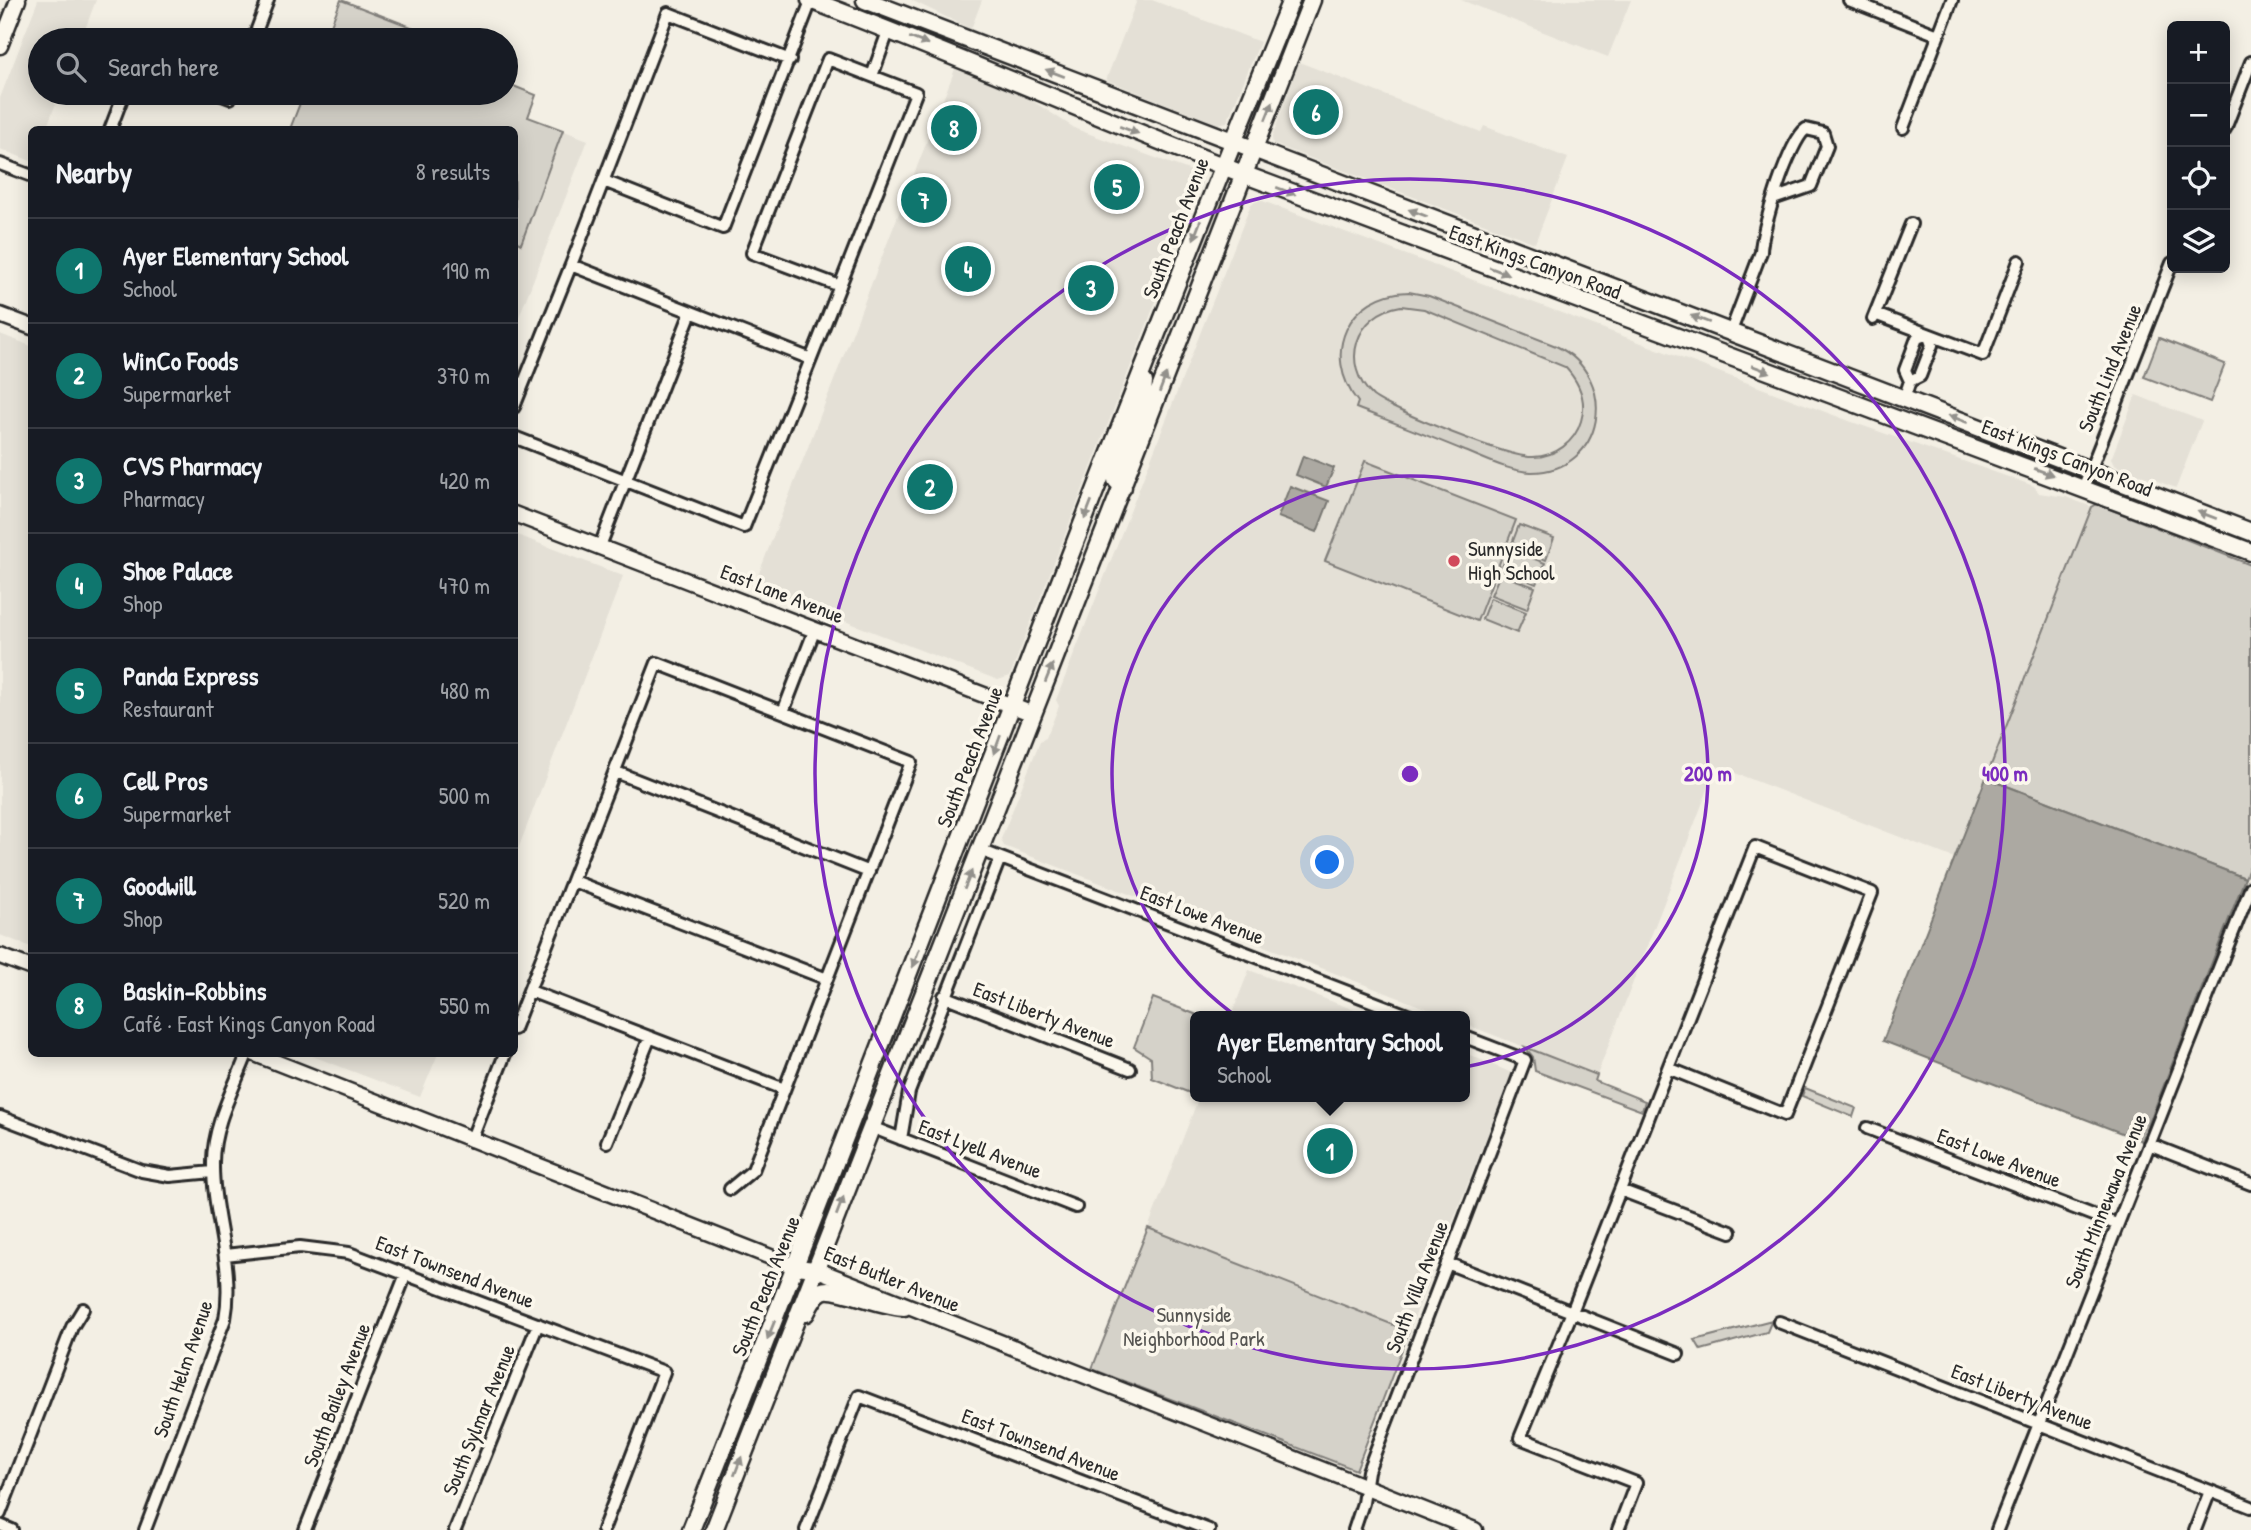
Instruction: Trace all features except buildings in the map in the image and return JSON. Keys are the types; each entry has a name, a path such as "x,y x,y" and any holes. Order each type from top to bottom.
{"main road":[{"name":"East Kings Canyon Road","path":"810,0 1011,78 1089,114 1243,174 1835,398 2084,486 2251,552"},
{"name":"East Kings Canyon Road","path":"865,0 2251,532"},
{"name":"South Peach Avenue","path":"691,1530 796,1267 1232,142 1291,0"},
{"name":"South Peach Avenue","path":"713,1530 1312,0"},
{"path":"1122,487 1116,480 1116,470 1142,403 1147,359"},
{"path":"1076,607 1081,568 1109,492 1108,485 1101,478"},
{"path":"980,850 972,845 971,835 990,783 986,776"},
{"path":"782,1354 791,1345 812,1300 825,1289 879,1305 904,1307"}],"street":[{"path":"0,46 18,0"},
{"path":"258,28 268,0"},
{"path":"604,181 723,228 790,60 810,0"},
{"path":"1849,0 1938,35"},
{"path":"1903,128 1952,0"},
{"path":"518,397 668,13 790,60"},
{"path":"872,76 889,29"},
{"path":"518,439 744,527 840,286 916,93 828,59 752,253 840,286"},
{"path":"2230,116 2251,62"},
{"path":"112,126 119,105"},
{"path":"1731,331 1761,252 1761,239 1776,198 1778,184 1798,135 1806,129 1823,133 1827,146 1811,186 1776,198"},
{"path":"0,164 28,174"},
{"path":"1911,224 1874,317 1983,355 2019,261"},
{"path":"571,265 811,359"},
{"name":"South Lind Avenue","path":"2084,486 2168,273"},
{"path":"600,546 691,312"},
{"path":"0,315 28,326"},
{"path":"1904,399 1910,382 1920,376 1932,345 1928,334"},
{"name":"East Lane Avenue","path":"518,515 1033,714"},
{"path":"783,712 815,629"},
{"path":"518,1020 657,663 911,762 753,1170 730,1189"},
{"path":"616,772 869,872"},
{"path":"1618,1530 1636,1483 1520,1438 1755,847 1872,893 1785,1115 1668,1068"},
{"name":"East Lowe Avenue","path":"980,850 1397,1011"},
{"path":"901,1139 909,1092 944,996 1000,858"},
{"path":"573,881 827,979"},
{"name":"South Minnewawa Avenue","path":"1997,1530 2251,887"},
{"path":"0,956 28,966"},
{"path":"530,991 784,1088"},
{"name":"East Liberty Avenue","path":"944,996 1130,1069"},
{"path":"607,1142 650,1037"},
{"name":"South Villa Avenue","path":"1354,1530 1368,1471 1525,1060 1470,1039"},
{"name":"South Helm Avenue","path":"145,1530 225,1319 229,1296 213,1172 219,1126 246,1057"},
{"name":"East Butler Avenue","path":"262,1057 796,1267 815,1269 904,1307 1475,1530"},
{"path":"471,1141 504,1057"},
{"path":"0,1119 142,1171 170,1176 213,1172"},
{"name":"East Lyell Avenue","path":"870,1127 1076,1208"},
{"name":"East Lowe Avenue","path":"1867,1128 2116,1224"},
{"path":"2149,1144 2251,1184"},
{"path":"1620,1190 1731,1232"},
{"name":"East Townsend Avenue","path":"225,1255 278,1247 314,1247 349,1253 664,1373 603,1530"},
{"path":"1447,1263 1678,1354"},
{"name":"South Bailey Avenue","path":"305,1530 406,1273"},
{"path":"0,1514 72,1326 83,1309"},
{"name":"East Liberty Avenue","path":"1779,1322 2251,1507"},
{"name":"South Sylmar Avenue","path":"455,1530 538,1324"},
{"name":"East Townsend Avenue","path":"807,1530 859,1396 1209,1530"},
{"path":"2195,1530 2210,1492"},
{"path":"0,1525 12,1530"}],"shaded area":[{"path":"38,0 96,0 86,28 28,28 28,105 55,105 47,126 28,126 28,160 0,149 0,98"},
{"path":"911,0 982,0 971,29"},
{"path":"1137,0 1152,0 1260,42 1227,122 1218,124 1106,80"},
{"path":"1461,0 1631,0 1608,57"},
{"path":"1299,62 1481,132 1484,126 1568,158 1535,243 1273,144 1272,137"},
{"path":"955,69 1025,96 1076,129 1197,173 1202,183 1010,676 998,680 754,586"},
{"path":"518,88 536,95 528,117 588,140 518,319 518,126 292,126 299,105 518,105"},
{"name":"Sunnyside High School","path":"1260,200 1852,422 2034,486 2039,493 2066,497 2092,507 1954,858 1717,766 1597,1075 1470,1026 1470,1011 1433,1011 1004,846 1001,839 1040,741 1046,738 1059,706 1056,700 1251,204"},
{"path":"0,334 28,345 28,946 0,935"},
{"path":"2136,395 2202,421 2176,488 2114,465 2111,459"},
{"path":"1303,456 1334,468 1326,487 1296,475"},
{"path":"1290,486 1329,501 1317,532 1278,517"},
{"path":"518,535 623,576 518,849"},
{"path":"1986,778 2245,878 2142,1141 1883,1041"},
{"path":"1249,970 1357,1011 1233,1011"},
{"path":"1470,1055 1512,1073 1409,1331 1148,1228 1197,1102 1470,1102"},
{"path":"315,1057 437,1057 420,1097"}],"green space":[{"path":"341,0 414,28 330,28"},
{"path":"518,88 536,95 528,117 563,130 521,244 518,242 518,126 291,126 299,105 518,105"},
{"path":"1409,292 1429,296 1556,346 1577,360 1590,379 1596,400 1596,421 1589,441 1575,457 1556,468 1522,471 1497,464 1356,408 1358,402 1347,384 1341,365 1341,346 1346,329 1356,315 1370,303 1388,295","holes":["1401,306 1424,309 1565,367 1578,385 1583,406 1578,429 1569,442 1549,454 1533,457 1520,455 1452,432 1403,412 1373,396 1357,369 1355,355 1363,329 1385,311"]},
{"path":"2159,338 2225,364 2210,402 2144,377"},
{"path":"1365,461 1516,520 1477,621 1325,561"},
{"path":"2097,504 2251,565 2251,863 2245,878 1986,778 2092,507"},
{"path":"1519,525 1554,538 1546,560 1511,546"},
{"path":"1509,549 1545,563 1536,584 1501,570"},
{"path":"1500,574 1535,587 1527,609 1491,595"},
{"path":"1490,598 1526,612 1517,633 1482,619"},
{"path":"1153,998 1190,1012 1190,1093 1152,1078 1151,1058 1134,1047"},
{"path":"1525,1047 1597,1075 1595,1081 1645,1101 1642,1111 1535,1071 1533,1057"},
{"path":"1805,1088 1856,1108 1853,1117 1802,1096"},
{"name":"Sunnyside Neighborhood Park","path":"1148,1228 1409,1331 1356,1470 1092,1369"},
{"path":"1772,1320 1767,1332 1701,1350 1695,1340"}],"place":[{"name":"Cell Pros","path":"1316,112"},
{"name":"Baskin-Robbins","path":"954,128"},
{"name":"Panda Express","path":"1117,187"},
{"name":"Goodwill","path":"924,200"},
{"name":"Shoe Palace","path":"968,269"},
{"name":"CVS Pharmacy","path":"1091,288"},
{"name":"WinCo Foods","path":"930,487"},
{"name":"Sunnyside High School","path":"1454,561"},
{"name":"Ayer Elementary School","path":"1330,1151"}]}
